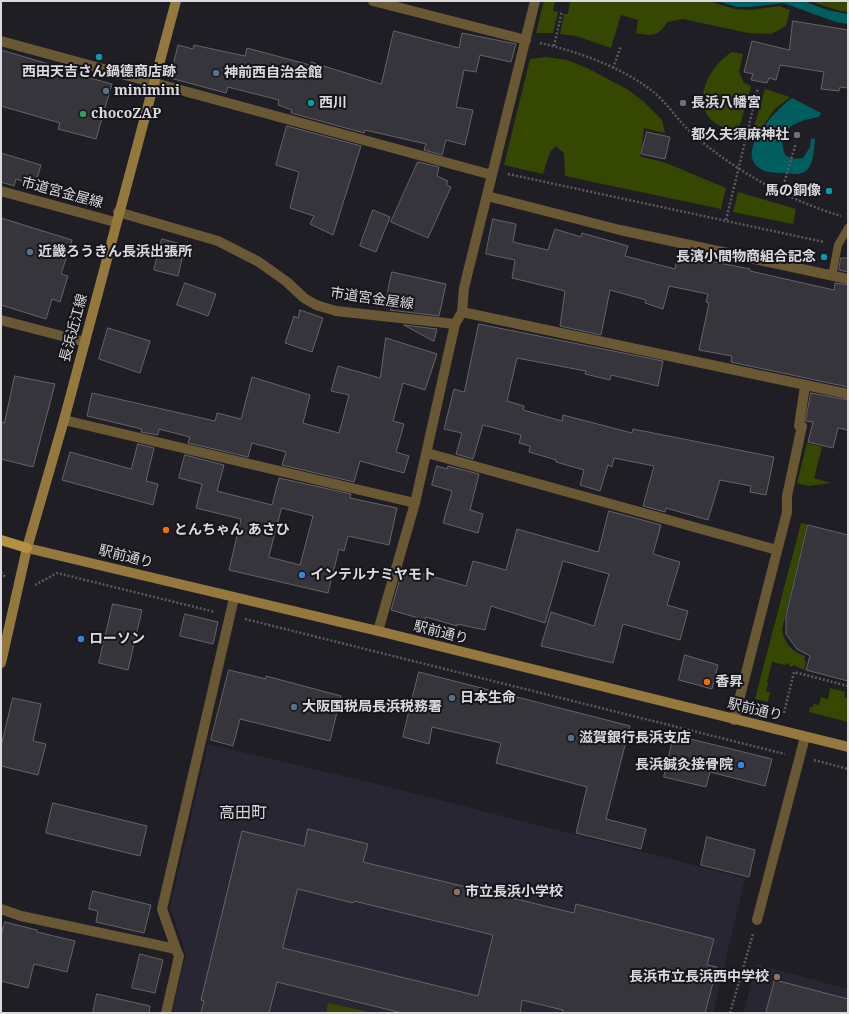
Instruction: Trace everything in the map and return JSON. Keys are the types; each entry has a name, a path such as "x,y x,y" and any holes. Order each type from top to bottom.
{"main road":[{"name":"長浜近江線","path":"1,663 27,548 64,420 117,217 176,1"},
{"path":"1,540 27,548"},
{"name":"駅前通り","path":"27,548 378,631 848,747"}],"street":[{"path":"373,1 526,40"},
{"path":"378,631 415,503 455,324 462,312 464,288 535,1"},
{"path":"1,41 154,84 492,173"},
{"name":"市道宮金屋線","path":"1,191 218,241 259,262 287,282 304,298 316,305 336,311 455,324"},
{"path":"487,196 620,230 848,279"},
{"path":"462,312 848,394"},
{"path":"1,320 85,342"},
{"path":"734,720 787,512 787,496 802,426 799,426 805,386"},
{"path":"64,420 415,503"},
{"path":"427,453 777,550"},
{"path":"166,1013 179,956 162,909 234,598"},
{"path":"757,920 801,757 805,736"},
{"path":"1,909 21,916 176,949"}],"lane":[{"path":"832,276 838,245 848,228"}],"path":[{"path":"554,46 562,11"},
{"path":"526,40 578,53 613,68 652,91 678,121 696,137 738,167 781,193 814,207 848,218"},
{"path":"613,68 620,46"},
{"path":"726,220 758,88"},
{"path":"781,193 796,143"},
{"path":"492,173 726,220 838,245"},
{"path":"32,586 57,573 848,769"},
{"path":"784,713 794,672 848,686"},
{"path":"730,1013 757,920"}],"shaded area":[{"name":"市立長浜小学校","path":"208,744 369,782 745,878 713,1013 172,1013 186,954 170,907"},
{"name":"長浜市立長浜西中学校","path":"756,964 848,989 848,1013 744,1013"}],"green space":[{"path":"544,1 555,1 553,11 558,12 553,33 536,33"},
{"path":"568,1 708,1 735,9 751,10 779,6 790,10 786,26 771,34 748,33 683,19 667,22 658,33 646,35 636,33 638,20 621,15 611,48 576,36 560,34 564,14 568,14 570,2"},
{"path":"809,1 848,1 848,12 840,11"},
{"path":"732,52 743,54 739,72 744,83 751,86 740,125 735,130 719,125 709,118 704,108 703,96 706,84 712,72 721,61"},
{"path":"546,57 567,60 587,68 627,89 643,101 662,120 665,133 644,128 640,156 666,163 726,188 721,209 565,176 564,153 556,146 550,152 543,174 504,165 530,59"},
{"path":"765,89 790,97 774,110 756,136 752,134"},
{"path":"738,192 796,209 793,224 733,212"},
{"path":"807,443 822,447 814,478 831,483 809,486 797,483"},
{"path":"801,523 807,524 782,629 789,646 796,652 805,656 804,661 806,661 804,670 793,665 792,667 789,666 789,664 786,663 785,665 772,662 766,691 770,692 768,702 755,699"},
{"path":"830,688 845,692 844,697 848,698 848,722 809,712 810,707 813,707 814,704 819,705 821,697 828,699"},
{"path":"328,1003 374,1013 326,1013"}],"water":[{"path":"717,1 804,1 827,10 848,14 848,24 836,22 783,3 751,7 737,7"},
{"path":"792,98 821,113 819,117 796,123 790,127 783,138 785,155 793,159 803,158 810,147 811,138 815,139 811,164 806,171 799,174 765,171 759,168 753,160 752,151 755,141 769,120"}],"building":[{"path":"793,21 848,30 848,88 840,87 839,91 821,89 824,72 780,65 776,80 769,78 767,83 751,80 753,74 744,72 752,41 789,50"},
{"path":"394,31 459,48 462,33 516,44 511,62 480,55 476,72 464,70 456,107 473,110 465,145 446,140 442,155 424,150 426,144 365,130 364,133 291,113 292,110 278,105 279,100 228,87 226,93 170,78 178,45 193,49 194,45 245,56 247,48 310,65 311,62 381,84"},
{"path":"1,50 69,70 68,72 112,84 96,139 58,129 60,123 1,106"},
{"path":"287,126 361,146 333,235 310,224 314,216 290,208 299,172 276,165"},
{"path":"647,132 670,137 665,159 641,154"},
{"path":"1,153 41,165 35,185 16,179 14,186 1,182"},
{"path":"418,162 439,167 437,176 448,181 446,185 451,187 428,238 391,222"},
{"path":"373,210 390,217 376,252 360,246"},
{"path":"1,218 72,240 61,274 68,276 60,302 52,299 46,319 1,305"},
{"path":"493,219 516,224 513,242 548,250 555,229 581,237 582,233 628,246 625,256 675,269 678,255 750,269 750,271 834,290 835,283 848,285 848,387 731,362 732,356 699,350 709,303 706,302 708,294 669,286 663,309 645,303 646,300 610,290 601,335 560,326 565,291 512,278 515,260 486,254"},
{"path":"162,239 185,245 178,276 154,270"},
{"path":"841,258 848,258 848,272 839,270"},
{"path":"392,272 446,284 439,316 390,310 391,308 385,306"},
{"path":"185,283 216,294 208,316 177,305"},
{"path":"300,310 323,318 312,352 285,343 294,316 298,318"},
{"path":"479,324 663,361 658,386 611,375 610,380 585,374 586,371 517,358 507,401 524,406 523,410 562,421 563,415 632,433 633,429 774,457 766,495 750,492 751,486 720,480 708,520 666,508 665,512 643,506 654,466 614,458 612,467 608,465 600,491 580,485 584,470 529,452 530,446 519,443 521,435 483,425 473,459 456,454 462,433 444,429 454,389 464,392"},
{"path":"404,325 437,329 434,341"},
{"path":"108,328 150,341 140,373 99,359"},
{"path":"386,338 437,354 425,390 403,383 393,421 404,424 396,452 409,456 404,473 360,461 354,482 282,465 286,452 252,443 248,457 188,443 190,437 159,429 158,435 141,432 142,429 87,416 92,393 215,421 217,413 241,419 252,377 310,395 303,423 339,433 349,395 331,391 338,366 380,378"},
{"path":"15,376 55,384 33,467 1,459 1,422 4,423"},
{"path":"811,393 848,400 848,430 838,428 833,448 808,442 813,422 806,421"},
{"path":"138,444 154,448 146,481 158,484 153,505 62,480 70,452 131,469"},
{"path":"185,455 224,465 217,491 272,505 279,478 351,494 350,498 397,508 389,545 348,536 344,551 339,549 328,593 229,570 241,519 196,508 202,484 179,478","holes":["282,508 313,516 300,565 269,557"]},
{"path":"437,466 447,469 448,466 479,474 470,510 483,514 478,533 443,523 452,491 432,485"},
{"path":"609,511 661,525 653,554 680,562 667,605 688,611 680,640 623,624 613,663 541,646 551,612 594,626 609,574 563,561 545,623 491,606 485,630 457,624 457,626 426,617 425,620 391,610 403,568 466,586 473,561 506,570 517,529 598,552"},
{"path":"808,525 848,535 848,681 806,670 810,656 797,649 786,634 786,616"},
{"path":"113,604 142,610 128,670 99,663"},
{"path":"185,614 218,622 213,644 180,636"},
{"path":"685,655 718,665 712,689 679,680"},
{"path":"229,670 266,679 266,676 341,696 330,741 240,719 233,746 211,740"},
{"path":"419,672 630,726 606,819 646,829 641,849 576,833 587,787 496,763 501,743 432,727 429,744 403,737"},
{"path":"13,698 41,704 33,741 46,744 38,775 1,766 1,747"},
{"path":"674,735 772,759 765,786 710,772 706,787 664,777"},
{"path":"53,803 147,826 140,856 46,833"},
{"path":"308,829 368,844 363,862 574,913 576,904 714,939 707,965 717,967 705,1013 562,1013 563,1010 522,1000 520,1013 402,1013 277,982 269,1013 201,1013 204,1001 201,1000 242,831 304,846","holes":["298,889 353,903 354,901 493,935 478,996 283,948"]},
{"path":"707,837 755,850 749,877 701,865"},
{"path":"93,891 151,905 144,933 96,922 98,911 89,909"},
{"path":"5,922 37,930 37,932 75,941 67,972 34,964 28,988 1,981 1,936"},
{"path":"140,954 163,960 155,993 132,988"},
{"path":"775,980 848,999 848,1013 766,1013"},
{"path":"97,994 150,1006 149,1013 93,1013"}],"place":[{"name":"西田天吉さん鍋德商店跡","path":"99,57"},
{"name":"神前西自治会館","path":"216,73"},
{"name":"minimini","path":"106,91"},
{"name":"西川","path":"311,103"},
{"name":"長浜八幡宮","path":"683,103"},
{"name":"chocoZAP","path":"83,114"},
{"name":"都久夫須麻神社","path":"797,135"},
{"name":"馬の銅像","path":"829,191"},
{"name":"近畿ろうきん長浜出張所","path":"30,252"},
{"name":"長濱小間物商組合記念","path":"824,257"},
{"name":"とんちゃん あさひ","path":"166,530"},
{"name":"インテルナミヤモト","path":"302,575"},
{"name":"ローソン","path":"81,639"},
{"name":"香昇","path":"707,682"},
{"name":"日本生命","path":"452,698"},
{"name":"大阪国税局長浜税務署","path":"294,707"},
{"name":"滋賀銀行長浜支店","path":"571,738"},
{"name":"長浜鍼灸接骨院","path":"741,765"},
{"name":"市立長浜小学校","path":"457,892"},
{"name":"長浜市立長浜西中学校","path":"777,977"}],"district":[{"name":"高田町","path":"243,813"}]}
